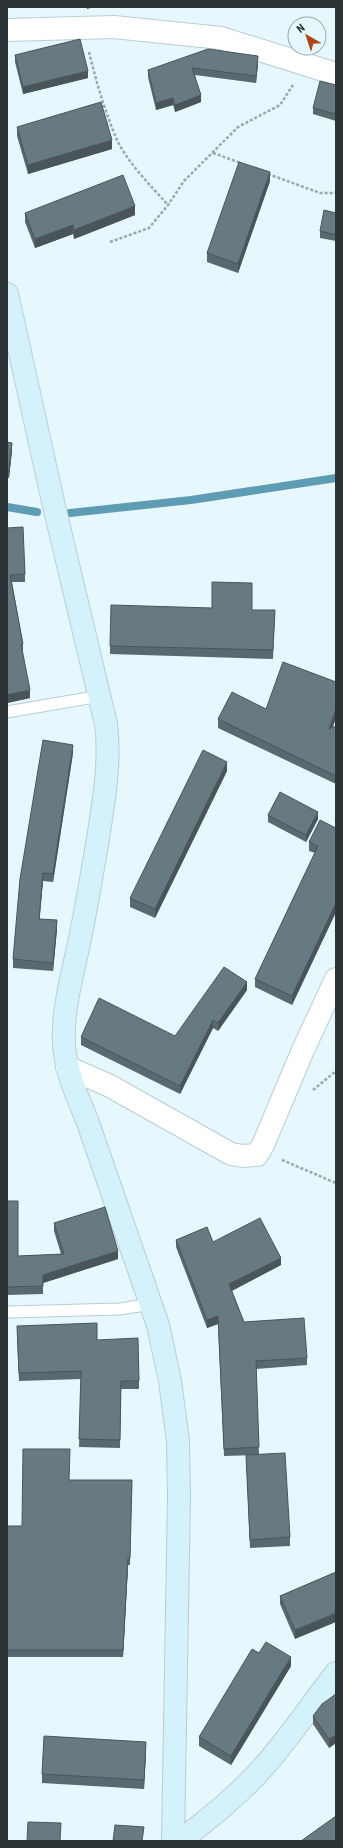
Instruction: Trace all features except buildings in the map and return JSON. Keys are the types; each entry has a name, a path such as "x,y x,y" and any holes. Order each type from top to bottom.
{"street":[{"path":"7,30 114,27 221,38 336,74"},
{"path":"7,294 59,529 100,696 108,743 106,780 86,910 64,1019 64,1045 67,1067 133,1247 158,1325 167,1367 178,1441 179,1496 173,1841"},
{"path":"67,1067 110,1086 231,1154 243,1156 257,1155 336,978"},
{"path":"180,1841 224,1806 258,1773 293,1732 336,1673"}],"lane":[{"path":"7,712 100,696"},
{"path":"7,1312 120,1309 151,1304"}],"path":[{"path":"83,28 95,77 118,140 140,173 168,205"},
{"path":"110,242 149,228 168,205 184,181 238,127 280,105 303,64"},
{"path":"213,153 242,164"},
{"path":"263,172 320,193 336,193"},
{"path":"260,1150 336,1184"}],"waterway":[{"path":"70,513 191,500 336,478"},
{"path":"7,507 37,512"}]}
